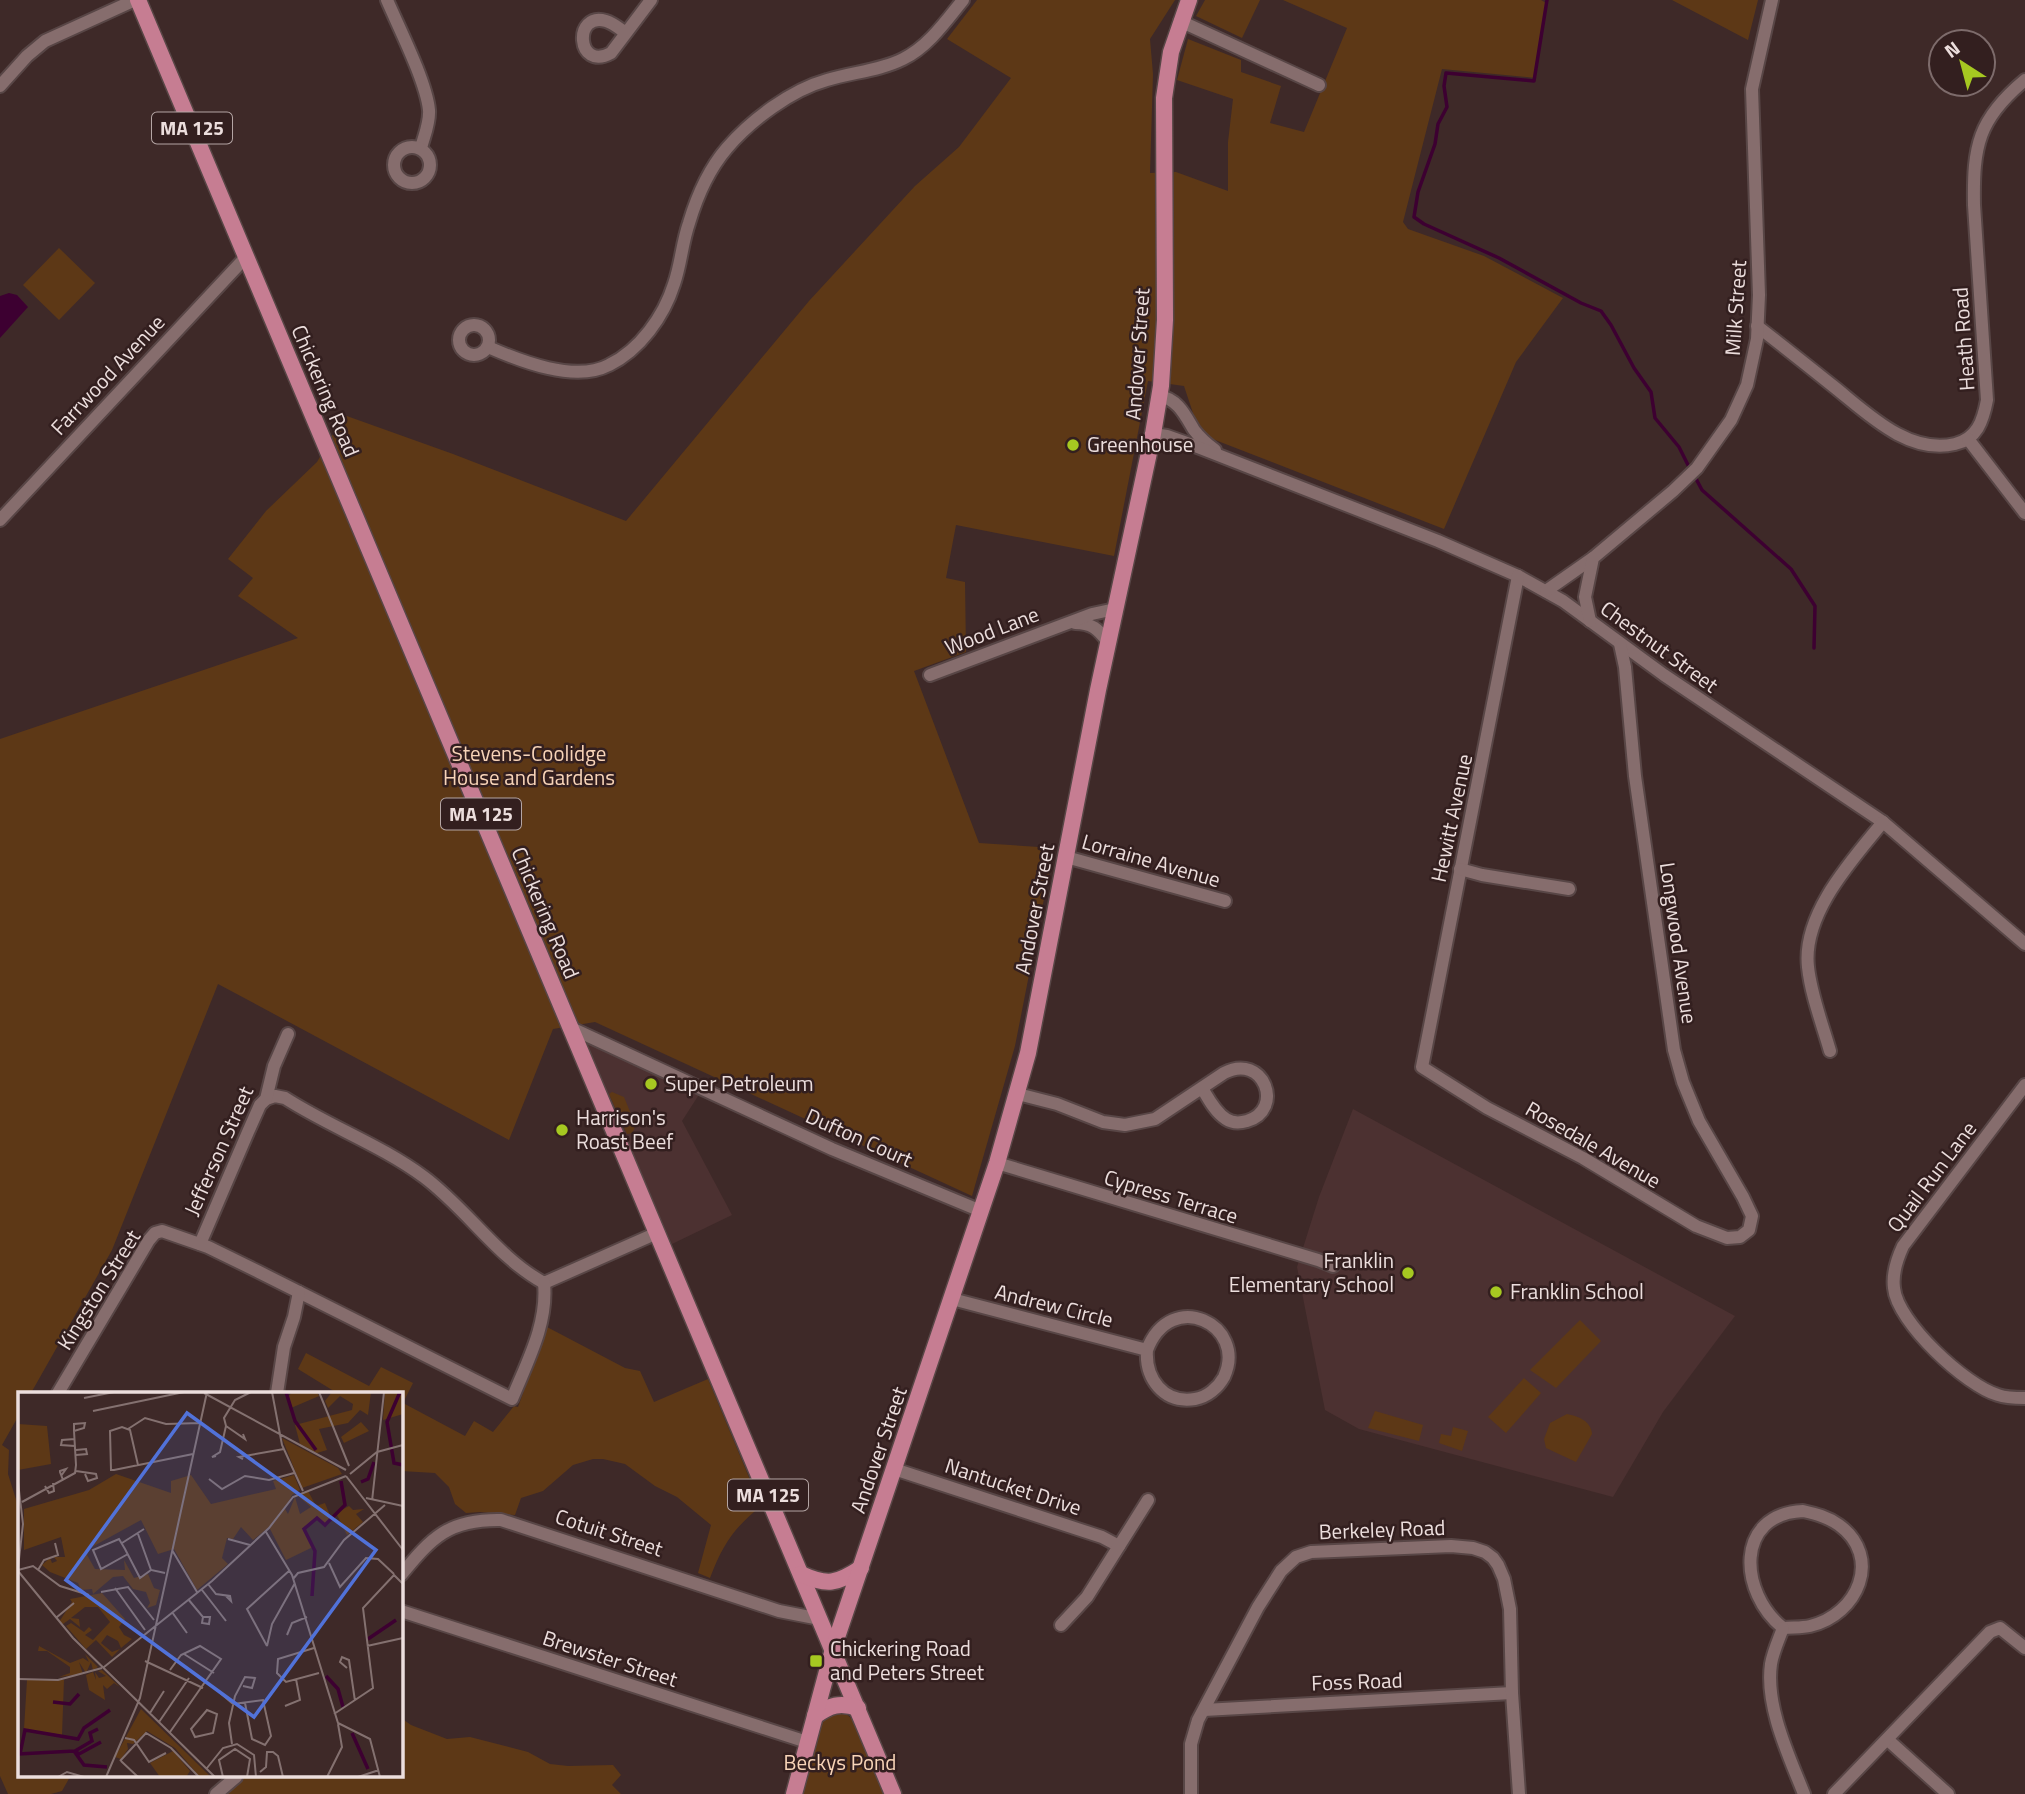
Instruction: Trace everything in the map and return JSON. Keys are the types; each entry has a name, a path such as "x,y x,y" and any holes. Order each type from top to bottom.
{"main road":[{"name":"Chickering Road","path":"136,0 833,1649"},
{"name":"Andover Street","path":"794,1794 833,1649 997,1163 1018,1094 1040,998 1108,642 1159,396 1165,320 1164,98 1167,66 1189,0"},
{"path":"801,1574 818,1582 835,1583 861,1569"},
{"name":"MA 125","path":"833,1649 893,1794"},
{"path":"815,1716 835,1704 858,1708"}],"street":[{"path":"0,86 44,41 136,0"},
{"path":"387,0 429,109 421,148"},
{"path":"626,33 651,0"},
{"path":"488,347 521,362 575,372 596,371 628,352 656,321 668,301 675,284 689,223 706,180 737,137 770,110 805,89 826,80 886,66 906,58 938,31 963,0"},
{"name":"Milk Street","path":"1546,592 1593,558 1693,472 1722,435 1742,400 1755,354 1758,326 1759,259 1752,89 1772,0"},
{"path":"1180,21 1319,85"},
{"name":"Heath Road","path":"1968,439 1979,428 1987,400 1974,205 1973,174 1977,145 1995,108 2025,80"},
{"name":"Farrwood Avenue","path":"0,520 246,257"},
{"path":"1758,326 1894,432 1931,447 1968,439 2025,513"},
{"name":"Chestnut Street","path":"1159,396 1173,400 1203,441 1226,459"},
{"name":"Chestnut Street","path":"1153,434 1178,440 1438,541 1518,576 1546,592 1884,822 2025,944"},
{"path":"1590,621 1586,597 1593,558"},
{"name":"Hewitt Avenue","path":"1422,1067 1518,576"},
{"name":"Wood Lane","path":"930,675 1115,608"},
{"name":"Wood Lane","path":"1068,623 1089,624 1098,629 1108,642"},
{"name":"Longwood Avenue","path":"1620,644 1635,776 1674,1050 1683,1082 1699,1121 1750,1210 1752,1224 1749,1230"},
{"path":"1830,1051 1808,968 1810,938 1815,919 1824,902 1884,822"},
{"name":"Lorraine Avenue","path":"1066,857 1225,901"},
{"path":"1460,869 1482,876 1569,889"},
{"name":"Dufton Court","path":"571,1028 832,1149 981,1211"},
{"name":"Jefferson Street","path":"200,1244 260,1105 266,1099 274,1066 288,1034"},
{"name":"Rosedale Avenue","path":"1422,1067 1487,1108 1583,1158 1696,1226 1727,1238 1741,1237 1749,1230"},
{"path":"1018,1094 1057,1104 1103,1122 1125,1125 1155,1119 1202,1088 1231,1069 1248,1069 1262,1079 1267,1097 1260,1114 1243,1123 1234,1122 1218,1112 1202,1088"},
{"name":"Quail Run Lane","path":"2025,1085 1903,1246 1896,1262 1894,1289 1897,1302 1909,1321 1956,1369 1981,1387 1998,1395 2025,1398"},
{"path":"266,1099 285,1098 400,1161 439,1188 531,1276 544,1283 657,1233"},
{"name":"Cypress Terrace","path":"997,1163 1333,1266"},
{"name":"Kingston Street","path":"59,1392 152,1236 162,1231 200,1244 512,1399 543,1317 546,1301 544,1283"},
{"path":"277,1392 284,1348 295,1317 299,1292"},
{"name":"Andrew Circle","path":"952,1299 1147,1350"},
{"path":"1197,1318 1219,1331 1226,1342 1228,1368 1222,1381 1212,1392 1185,1400 1159,1389 1150,1377 1146,1364 1147,1350 1151,1337 1160,1327 1171,1320 1197,1318"},
{"name":"Nantucket Drive","path":"894,1469 1102,1536 1119,1546"},
{"path":"1061,1625 1087,1597 1148,1500"},
{"path":"1804,1511 1829,1518 1848,1533 1863,1561 1853,1598 1833,1617 1810,1627 1783,1628 1769,1617 1755,1594 1749,1573 1754,1544 1763,1527 1782,1514 1804,1511"},
{"name":"Cotuit Street","path":"402,1574 424,1547 440,1533 471,1521 501,1520 779,1611 820,1619"},
{"name":"Berkeley Road","path":"1191,1794 1191,1744 1194,1731 1258,1607 1281,1571 1302,1554 1345,1549 1451,1546 1473,1548 1493,1558 1498,1565 1508,1597 1519,1794"},
{"name":"Brewster Street","path":"402,1611 807,1742"},
{"path":"1783,1628 1771,1665 1773,1702 1783,1743 1804,1794"},
{"path":"1834,1794 1990,1632 2000,1629 2025,1648"},
{"name":"Foss Road","path":"1204,1710 1512,1693"},
{"path":"1888,1740 1948,1794"},
{"path":"216,1794 236,1777"}],"shaded area":[{"path":"9,293 17,295 28,307 0,338 0,296"},
{"path":"583,1040 700,1093 682,1121 732,1215 672,1244"},
{"name":"Franklin School","path":"1353,1109 1735,1316 1663,1412 1613,1497 1359,1429 1325,1410 1297,1267 1319,1197"}],"green space":[{"name":"Stevens-Coolidge House and Gardens","path":"977,0 1175,0 1150,39 1153,74 1150,173 1176,172 1228,191 1228,142 1233,99 1177,80 1188,39 1241,60 1241,72 1281,86 1270,123 1304,132 1347,28 1283,0 1541,0 1546,3 1536,78 1442,69 1403,222 1408,229 1484,256 1563,298 1516,362 1444,529 1210,438 1195,419 1184,386 1148,381 1114,556 956,525 946,578 965,582 966,652 914,671 979,843 1054,848 1015,1046 972,1196 595,1022 553,1029 509,1140 218,984 112,1250 32,1392 18,1392 18,1417 2,1445 9,1450 8,1474 18,1506 18,1776 70,1776 62,1791 51,1794 8,1794 0,1776 0,739 298,638 238,596 253,578 228,559 266,511 317,462 344,415 626,521 809,301 915,186 959,147 1011,78 947,39"},
{"path":"1205,0 1260,0 1242,38 1196,16"},
{"path":"1672,0 1758,0 1748,40"},
{"path":"59,248 95,283 59,320 23,285"},
{"path":"612,1092 624,1097 635,1124 631,1133 627,1134 609,1094"},
{"path":"1580,1320 1601,1341 1556,1388 1530,1370"},
{"path":"547,1327 625,1368 640,1371 654,1402 708,1379 761,1506 730,1538 710,1578 698,1573 711,1525 677,1497 655,1486 625,1464 593,1459 573,1465 543,1491 521,1498 515,1515 466,1513 455,1504 449,1487 435,1473 402,1471 402,1392 335,1392 298,1369 306,1353 369,1386 381,1367 413,1383 403,1403 465,1436 474,1421 493,1432 514,1406 518,1407"},
{"path":"1524,1378 1541,1393 1506,1433 1488,1417"},
{"path":"1375,1411 1423,1425 1419,1441 1368,1428"},
{"path":"1567,1414 1587,1422 1592,1434 1576,1462 1546,1448 1544,1439 1550,1423"},
{"path":"1453,1427 1468,1431 1462,1451 1439,1443 1441,1434 1451,1436"},
{"name":"Beckys Pond","path":"843,1711 854,1721 884,1794 799,1794 824,1717"},
{"path":"402,1719 447,1739 470,1737 528,1752 550,1764 613,1765 621,1775 612,1785 621,1794 222,1794 244,1776 402,1776"}],"waterway":[{"path":"1547,0 1534,81 1446,73 1444,86 1447,107 1438,124 1435,144 1418,192 1414,217 1601,311 1651,392 1655,418 1679,447 1690,469"},
{"path":"1694,475 1702,490 1791,569 1815,606 1814,648"}],"place":[{"name":"Greenhouse","path":"1073,445"},
{"name":"Super Petroleum","path":"651,1084"},
{"name":"Harrison's Roast Beef","path":"562,1130"},
{"name":"Franklin Elementary School","path":"1408,1273"},
{"name":"Franklin School","path":"1496,1292"},
{"name":"Chickering Road and Peters Street","path":"816,1661"}]}
